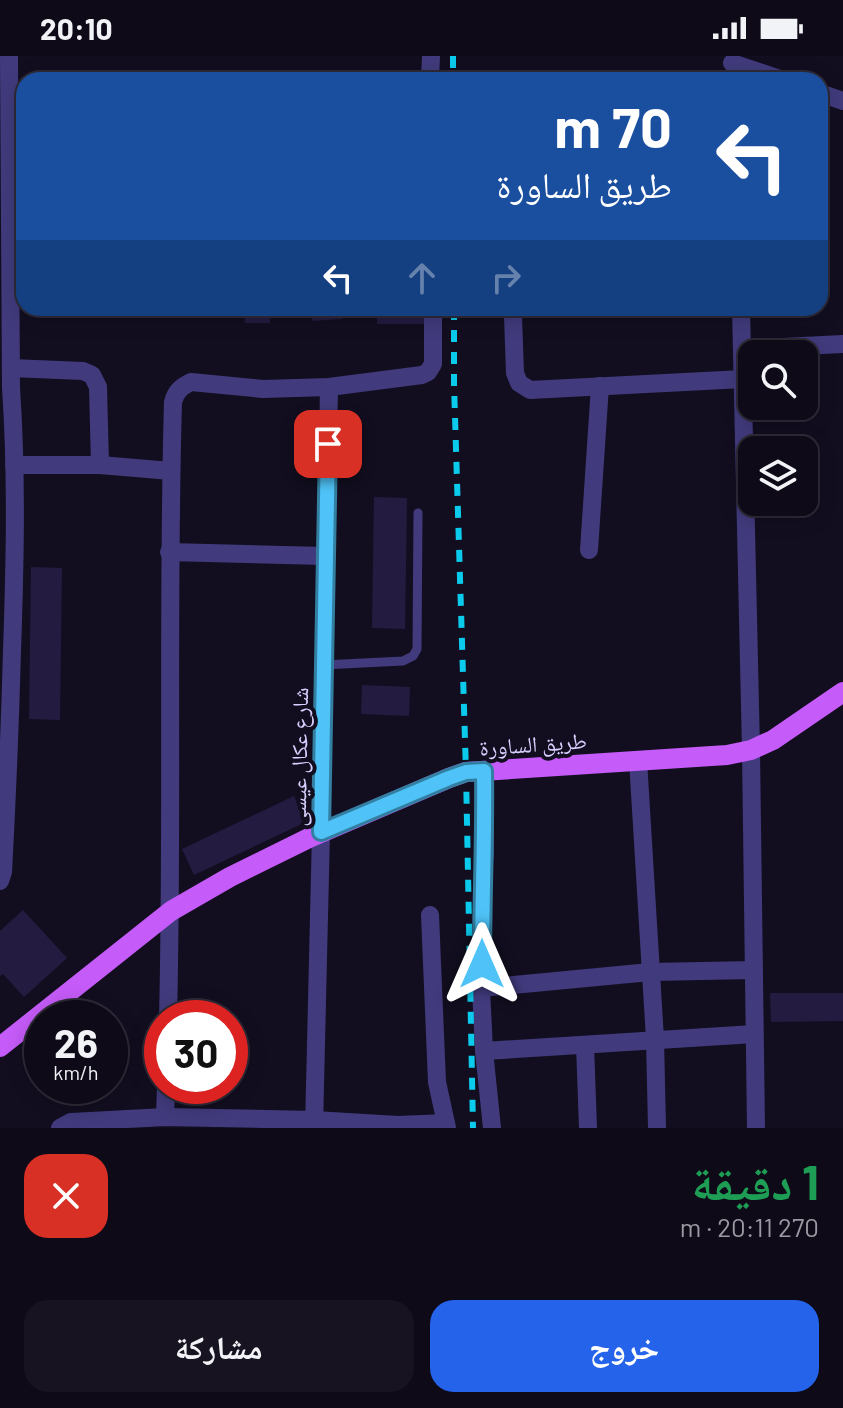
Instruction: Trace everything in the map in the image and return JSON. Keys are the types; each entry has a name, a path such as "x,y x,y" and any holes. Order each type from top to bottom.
{"main road":[{"name":"طريق الساورة","path":"0,1047 171,911 230,877 321,832 449,778 466,772 727,755 751,750 773,740 843,692"}],"street":[{"path":"0,881 3,872 8,559 14,465 7,437 5,388 11,368 4,112 9,56"},
{"path":"733,66 754,72"},
{"path":"169,1000 169,552 173,402 176,393 191,382 263,389 329,387 422,375 433,364 433,316"},
{"path":"513,316 515,373 519,383 530,390 738,379"},
{"path":"741,316 742,340"},
{"path":"818,345 843,344"},
{"path":"11,368 83,371 92,375 98,387 100,465"},
{"path":"589,550 600,386"},
{"name":"شارع عكال عيسى","path":"314,1124 329,387"},
{"path":"744,420 756,1128"},
{"path":"14,465 100,465 171,471"},
{"path":"169,552 325,556"},
{"path":"638,760 655,1039 657,1128"},
{"path":"484,771 481,988 492,1128"},
{"path":"60,1128 71,1122 165,1117 447,1126 437,1082 430,915"},
{"path":"481,988 650,972 754,970"},
{"path":"484,1051 754,1034"},
{"path":"585,1045 588,1128"},
{"path":"165,1104 165,1117"}],"lane":[{"path":"323,665 403,661 413,656 417,649 418,513"}],"building":[{"path":"245,316 270,316 270,323 245,323"},
{"path":"312,316 342,316 342,319 312,321"},
{"path":"377,316 428,316 429,324 377,324"},
{"path":"374,497 407,498 405,629 372,628"},
{"path":"31,567 62,568 60,720 29,719"},
{"path":"362,685 410,687 409,716 361,714"},
{"path":"294,796 306,822 194,875 182,849"},
{"path":"23,910 67,958 24,997 3,974 0,976 0,931"},
{"path":"770,993 843,993 843,1021 771,1022"}],"railway":[{"path":"453,56 453,72"},
{"path":"454,316 473,1128"}],"route":[{"path":"328,444 321,832 449,778 466,772 484,771 482,964"}]}
